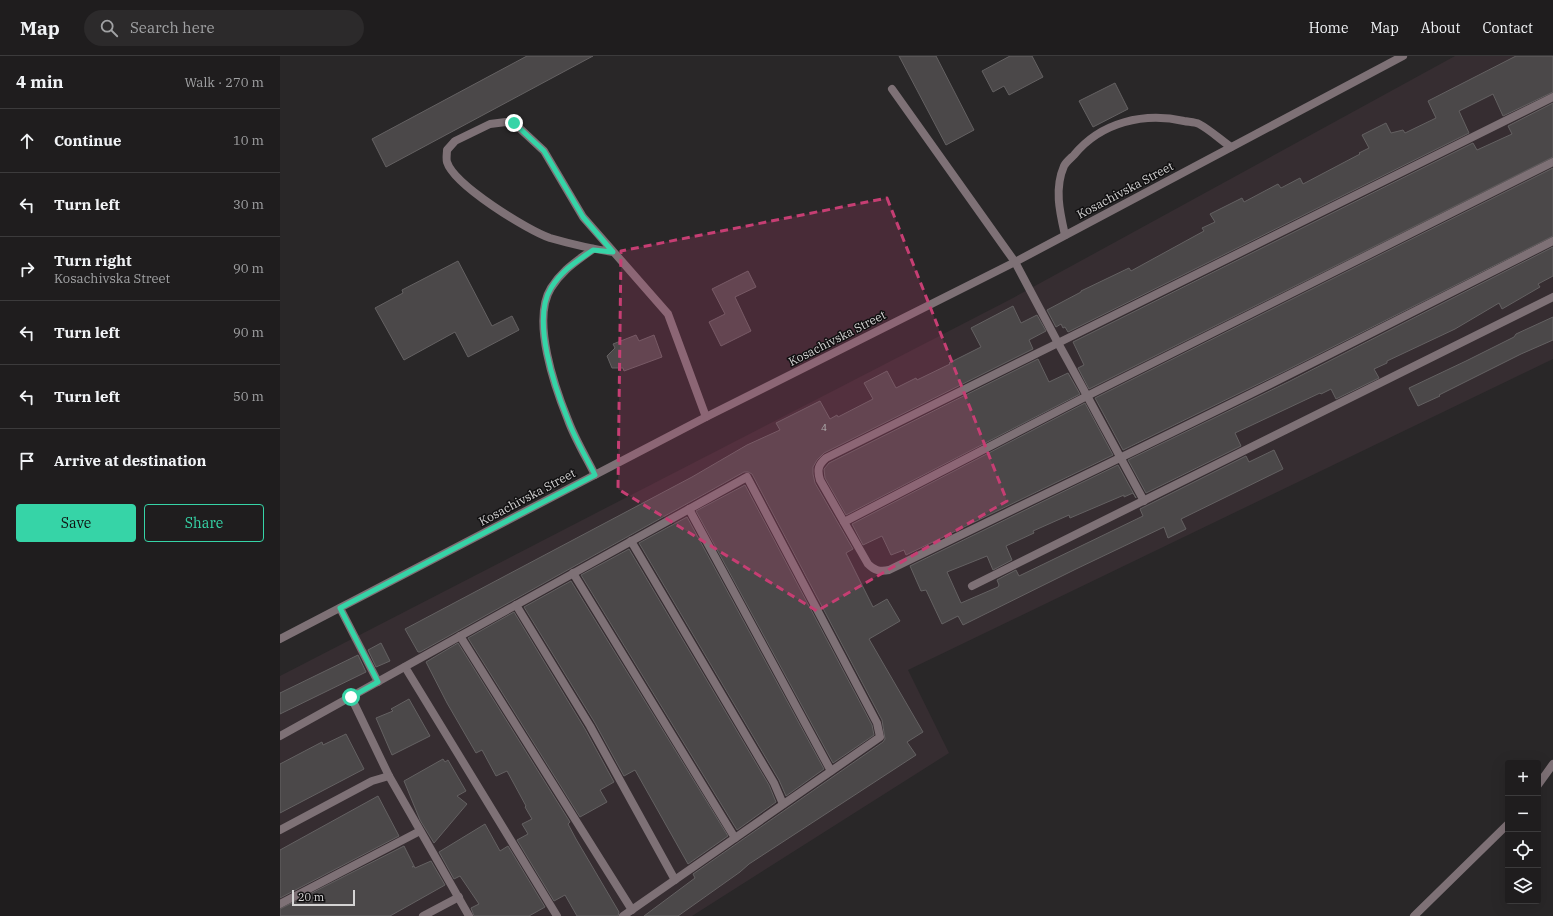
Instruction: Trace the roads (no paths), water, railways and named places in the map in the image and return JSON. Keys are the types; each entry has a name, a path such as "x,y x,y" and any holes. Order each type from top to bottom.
{"street":[{"name":"Kosachivska Street","path":"280,639 706,417 1015,262 1403,56"},
{"path":"892,89 1015,262 1144,501"},
{"path":"1553,96 826,458 820,464 818,472 820,480 868,564 873,569 881,571 888,570 1343,348 1553,241"},
{"path":"1065,235 1058,206 1059,186 1064,166 1079,149 1096,134 1119,123 1148,117 1176,119 1199,124 1231,147"},
{"path":"613,252 593,250 549,237 527,227 477,195 458,178 447,162 447,150 455,141 490,124 506,122 514,123 544,151 583,217 668,314 706,417"},
{"path":"844,522 1087,396 1553,162"},
{"path":"593,250 568,267 550,289 543,312 544,339 553,376 568,421 595,475"},
{"path":"972,586 1553,297"},
{"path":"280,736 747,477 877,723 880,737 623,916"},
{"path":"689,509 831,771"},
{"path":"631,541 774,782 783,804"},
{"path":"573,573 735,838"},
{"path":"516,605 590,726 675,880"},
{"path":"340,608 378,682"},
{"path":"460,636 632,910"},
{"path":"405,667 557,916"},
{"path":"351,697 389,776 459,896 469,916"},
{"path":"1541,781 1553,764"},
{"path":"280,830 372,782 389,776"},
{"path":"1414,916 1505,827"},
{"path":"280,904 420,831"},
{"path":"423,916 459,896"}]}
